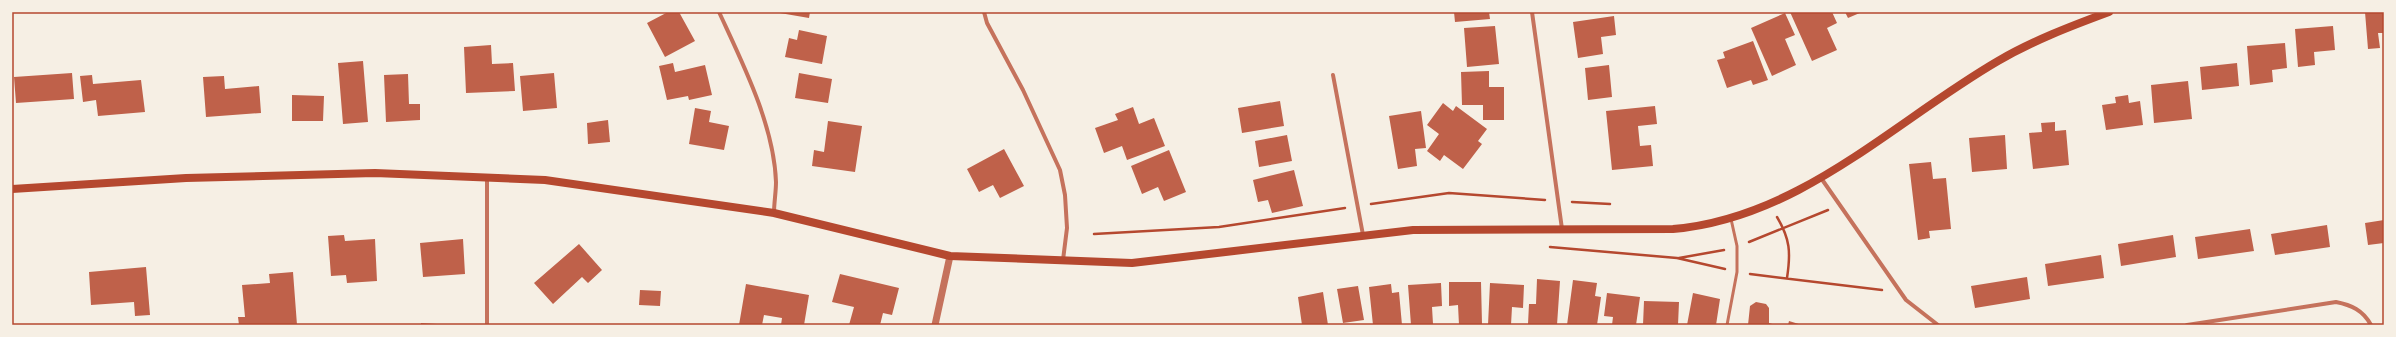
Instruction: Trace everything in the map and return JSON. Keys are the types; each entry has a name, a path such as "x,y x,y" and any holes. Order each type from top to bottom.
{"main road":[{"path":"12,189 186,178 375,173 545,180 774,213 950,256 1132,263 1296,245 1363,235 1413,230 1673,229 1704,226 1731,219 1799,192 1998,60 2071,26 2108,12"}],"street":[{"path":"720,12 759,100 773,159 776,182 774,213"},
{"path":"984,12 987,23 1023,90 1060,170 1065,195 1067,228 1063,260"},
{"path":"1532,12 1562,229"},
{"path":"1333,75 1363,235"},
{"path":"487,178 487,325"},
{"path":"1821,178 1906,300 1938,325"},
{"path":"935,325 950,256"},
{"path":"2187,325 2336,302 2350,305 2362,313 2371,325"}],"lane":[{"path":"1727,325 1738,272 1737,246 1731,219"}],"path":[{"path":"1094,234 1219,227 1448,193 1610,204"},
{"path":"1769,204 1784,228 1790,246 1787,278"},
{"path":"1677,258 1737,246 1840,206"},
{"path":"1547,247 1677,258 1738,272 1900,292"}],"building":[{"path":"668,12 679,12 695,41 665,57 647,23"},
{"path":"774,12 810,12 809,18"},
{"path":"1454,12 1489,12 1490,19 1455,22"},
{"path":"1790,12 1832,12 1837,23 1827,28 1837,50 1812,61"},
{"path":"1845,12 1862,12 1848,18"},
{"path":"2365,12 2384,12 2384,33 2378,33 2380,48 2368,49"},
{"path":"1785,13 1795,35 1785,39 1796,65 1772,76 1751,28"},
{"path":"1614,16 1616,35 1601,37 1603,54 1578,58 1573,22"},
{"path":"1495,26 1499,64 1467,67 1464,28"},
{"path":"2333,26 2335,50 2314,52 2315,65 2298,67 2295,29"},
{"path":"799,30 827,36 822,64 785,57 789,38 797,40"},
{"path":"1753,41 1768,80 1753,85 1751,80 1727,88 1717,60 1725,58 1723,52"},
{"path":"2285,43 2287,68 2272,70 2273,82 2250,85 2247,46"},
{"path":"491,45 492,64 513,63 515,91 466,93 464,47"},
{"path":"363,61 368,122 343,124 338,63"},
{"path":"673,63 675,72 705,65 712,95 689,100 688,96 667,100 659,66"},
{"path":"2237,63 2239,86 2202,90 2200,67"},
{"path":"1609,65 1612,97 1588,100 1585,68"},
{"path":"1489,71 1489,87 1504,87 1504,120 1483,120 1483,105 1462,105 1461,72"},
{"path":"72,73 74,99 16,103 14,77"},
{"path":"554,73 557,108 523,111 520,76"},
{"path":"799,73 832,79 828,103 795,98"},
{"path":"408,74 409,104 420,104 420,120 386,122 384,75"},
{"path":"92,75 93,84 141,80 145,112 98,116 96,100 83,102 80,76"},
{"path":"224,76 225,89 259,86 261,113 206,117 203,77"},
{"path":"2188,81 2192,119 2154,123 2151,85"},
{"path":"292,95 324,96 323,121 292,121"},
{"path":"2128,95 2129,103 2140,101 2143,125 2106,130 2102,105 2116,103 2115,97"},
{"path":"1280,101 1284,126 1242,133 1238,108"},
{"path":"1443,103 1453,111 1456,106 1487,129 1478,141 1482,144 1463,169 1444,155 1440,161 1427,151 1439,134 1427,125"},
{"path":"1655,106 1657,124 1638,126 1640,146 1651,145 1653,166 1612,170 1606,111"},
{"path":"1133,107 1139,124 1154,118 1165,146 1127,160 1122,146 1104,153 1095,128 1118,120 1115,114"},
{"path":"695,108 711,111 709,122 729,126 724,150 689,144"},
{"path":"1421,111 1426,148 1415,149 1417,166 1398,169 1389,116"},
{"path":"608,120 610,142 588,144 587,123"},
{"path":"828,121 862,126 855,172 812,166 814,150 824,152"},
{"path":"2055,122 2055,131 2066,130 2069,165 2033,169 2029,133 2042,132 2041,123"},
{"path":"1287,135 1292,161 1259,167 1255,141"},
{"path":"2005,135 2007,169 1972,172 1969,138"},
{"path":"1004,149 1024,186 1000,198 993,185 979,192 967,169"},
{"path":"1169,150 1186,192 1164,201 1158,187 1142,194 1131,166"},
{"path":"1931,162 1933,179 1946,178 1951,229 1929,231 1930,238 1918,240 1909,164"},
{"path":"1294,170 1303,206 1272,213 1268,200 1258,202 1253,180"},
{"path":"2384,220 2384,243 2368,245 2365,223"},
{"path":"2327,225 2330,247 2275,255 2271,234"},
{"path":"2250,229 2254,251 2198,259 2195,237"},
{"path":"344,235 345,241 375,239 377,281 347,283 346,275 331,276 328,236"},
{"path":"2173,235 2176,257 2121,266 2118,244"},
{"path":"463,239 465,274 423,277 420,243"},
{"path":"579,244 602,270 588,283 582,277 553,304 534,283"},
{"path":"2101,255 2104,278 2048,286 2045,264"},
{"path":"146,267 150,315 135,316 134,302 91,305 89,272"},
{"path":"293,272 297,325 239,325 238,317 245,317 242,285 270,283 269,274"},
{"path":"840,274 899,288 892,315 883,313 880,325 849,325 854,307 832,302"},
{"path":"2027,277 2030,299 1975,308 1971,286"},
{"path":"1537,279 1560,281 1557,325 1528,324 1529,304 1536,304"},
{"path":"1573,280 1597,283 1595,296 1601,297 1597,325 1567,325"},
{"path":"1449,282 1481,282 1482,324 1459,325 1458,305 1449,306"},
{"path":"1441,283 1442,306 1432,307 1433,324 1411,325 1408,285"},
{"path":"1490,283 1524,285 1523,308 1512,307 1511,325 1488,325"},
{"path":"746,284 809,295 804,325 781,325 782,318 764,315 762,325 739,325"},
{"path":"1391,284 1392,293 1399,292 1402,325 1373,325 1369,287"},
{"path":"1358,286 1364,320 1343,323 1337,289"},
{"path":"640,290 661,291 660,306 639,305"},
{"path":"1323,292 1328,325 1302,325 1298,297"},
{"path":"1607,293 1640,297 1636,325 1612,325 1613,317 1604,316"},
{"path":"1693,293 1720,299 1716,325 1687,325"},
{"path":"1644,301 1679,302 1678,325 1643,325"},
{"path":"1756,302 1766,304 1769,308 1769,323 1776,325 1748,325 1750,306"},
{"path":"1789,321 1802,325 1788,325"},
{"path":"421,323 437,324 437,325 421,325"}]}
